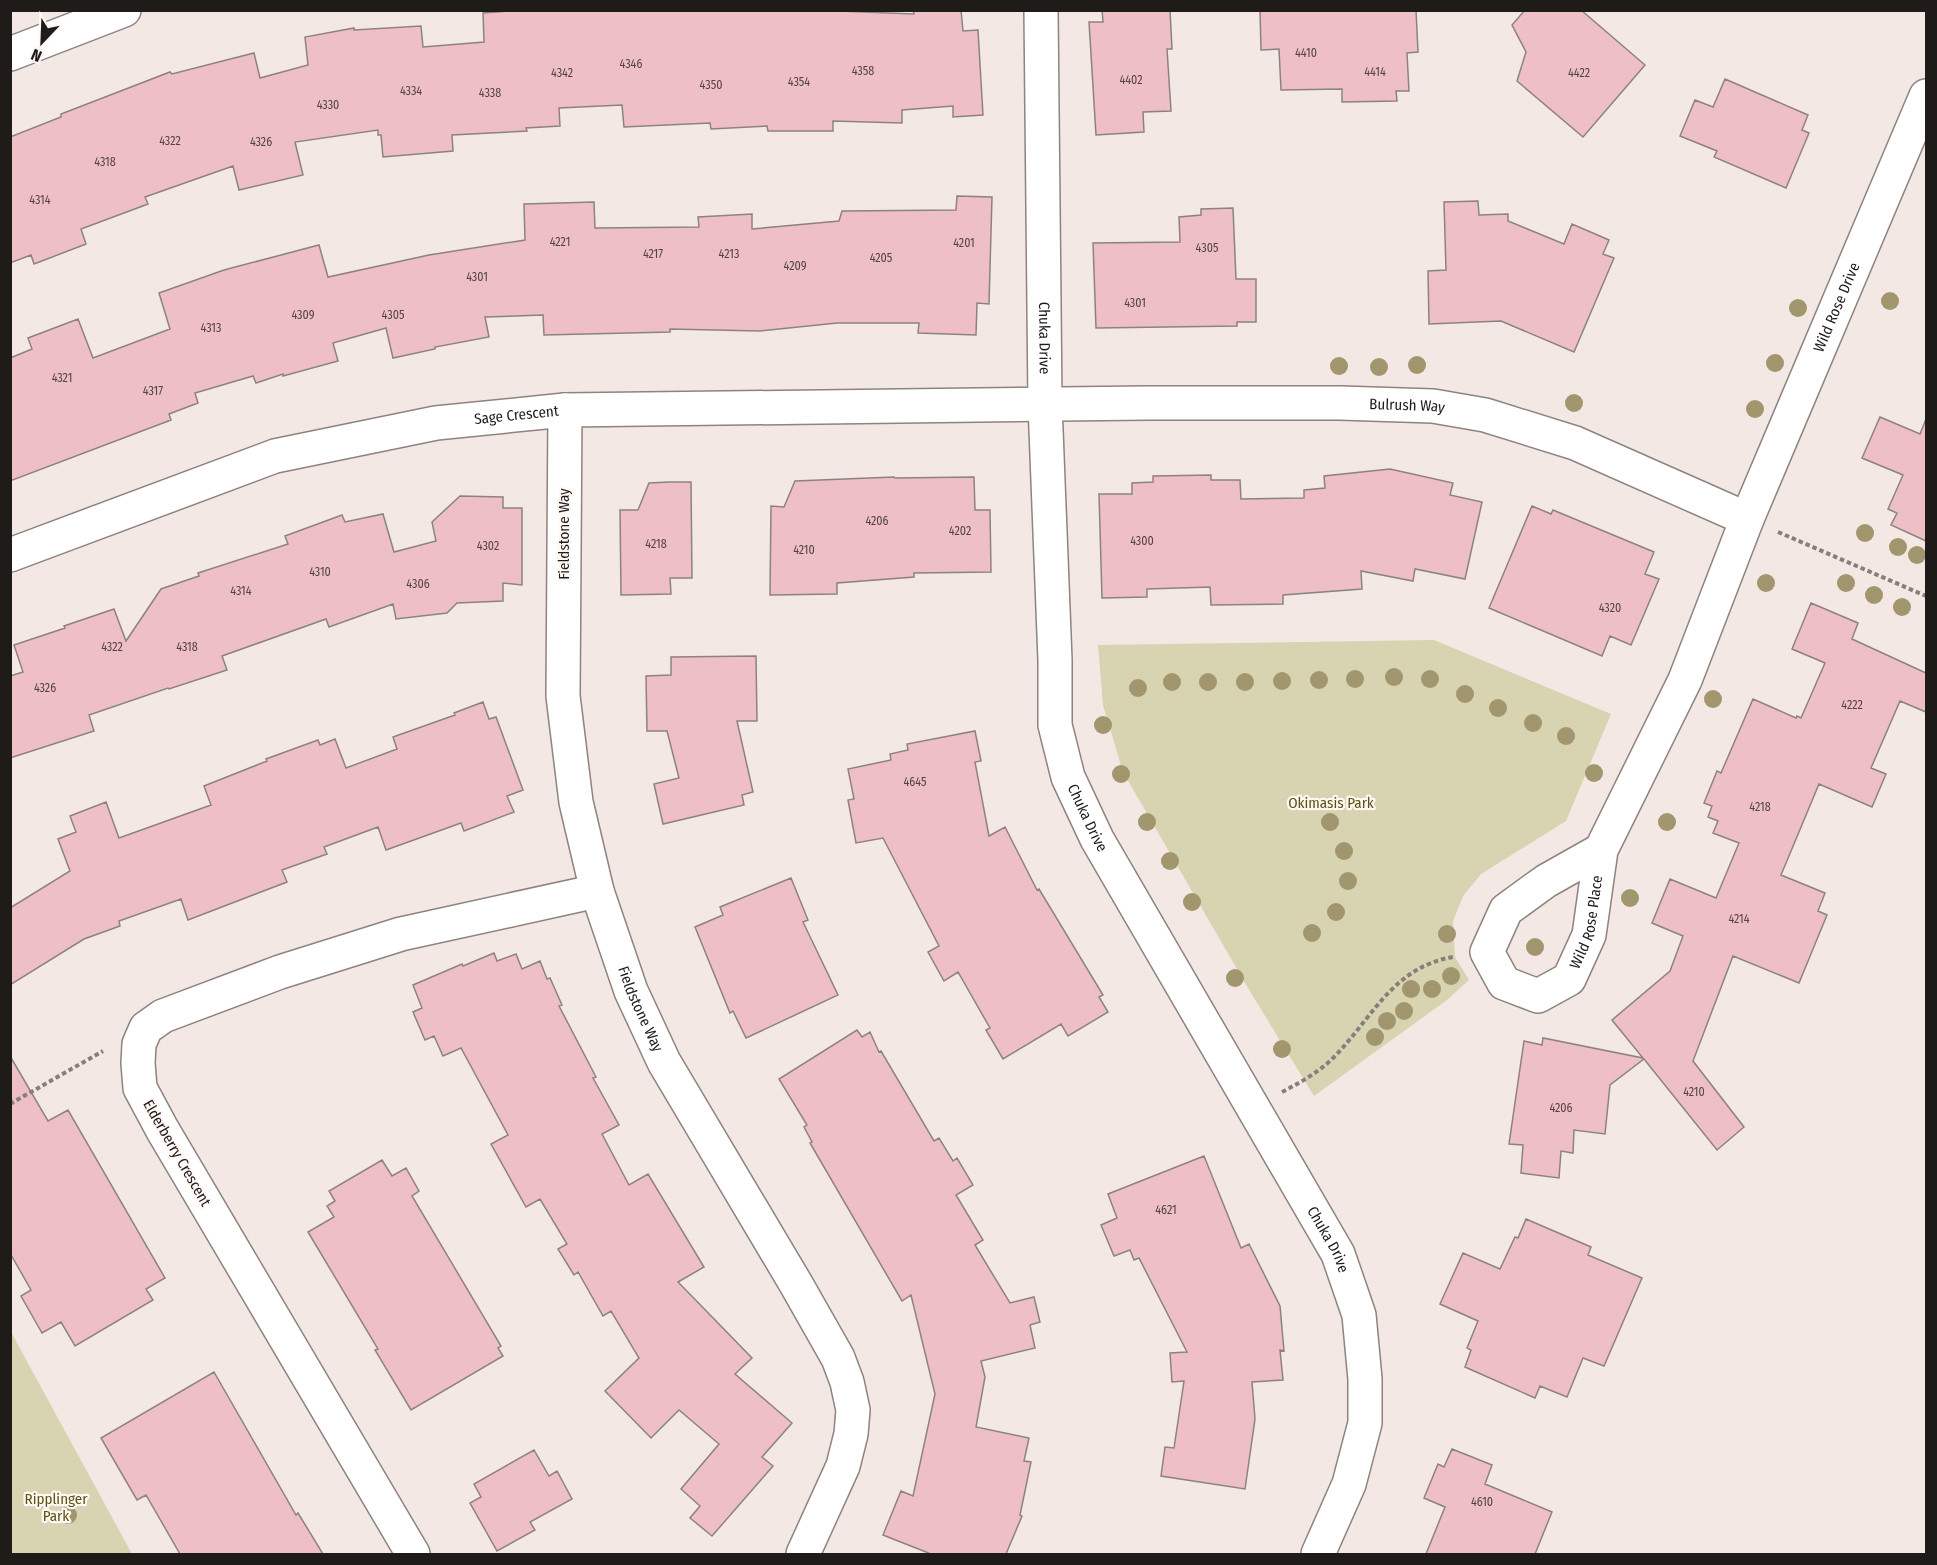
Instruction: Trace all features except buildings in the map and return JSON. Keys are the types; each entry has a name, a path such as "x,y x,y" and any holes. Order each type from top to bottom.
{"street":[{"path":"10,54 124,10"},
{"name":"Chuka Drive","path":"1041,10 1045,404 1055,660 1055,724 1068,777 1097,839 1338,1254 1359,1315 1365,1379 1365,1422 1349,1484 1318,1554"},
{"name":"Wild Rose Drive","path":"1747,519 1926,96"},
{"name":"Bulrush Way","path":"1045,404 1340,403 1433,406 1485,416 1575,443 1747,519"},
{"name":"Sage Crescent","path":"10,555 275,456 436,423 565,410 1045,404"},
{"name":"Fieldstone Way","path":"565,410 563,696 576,802 597,891 631,991 664,1062 796,1284 838,1358 848,1382 853,1410 851,1434 843,1466 803,1554"},
{"name":"Wild Rose Place","path":"1601,850 1546,881 1506,910 1487,952 1504,983 1538,996 1569,979 1589,935 1601,850 1685,680 1747,519"},
{"path":"139,1044 146,1028 163,1016 280,972 401,934 597,891"},
{"name":"Elderberry Crescent","path":"139,1044 140,1088 162,1129 413,1554"}],"path":[{"path":"1747,519 1926,596"},
{"path":"1254,1108 1311,1076 1334,1057 1383,998 1413,971 1435,960 1455,957 1491,943"},
{"path":"10,1104 106,1049 139,1044"}],"green space":[{"name":"Okimasis Park","path":"1434,640 1611,714 1566,821 1481,874 1463,896 1453,921 1455,957 1469,980 1447,1000 1314,1096 1248,988 1123,772 1103,705 1098,645"},
{"name":"Ripplinger Park","path":"11,1332 132,1554 11,1554"}]}
